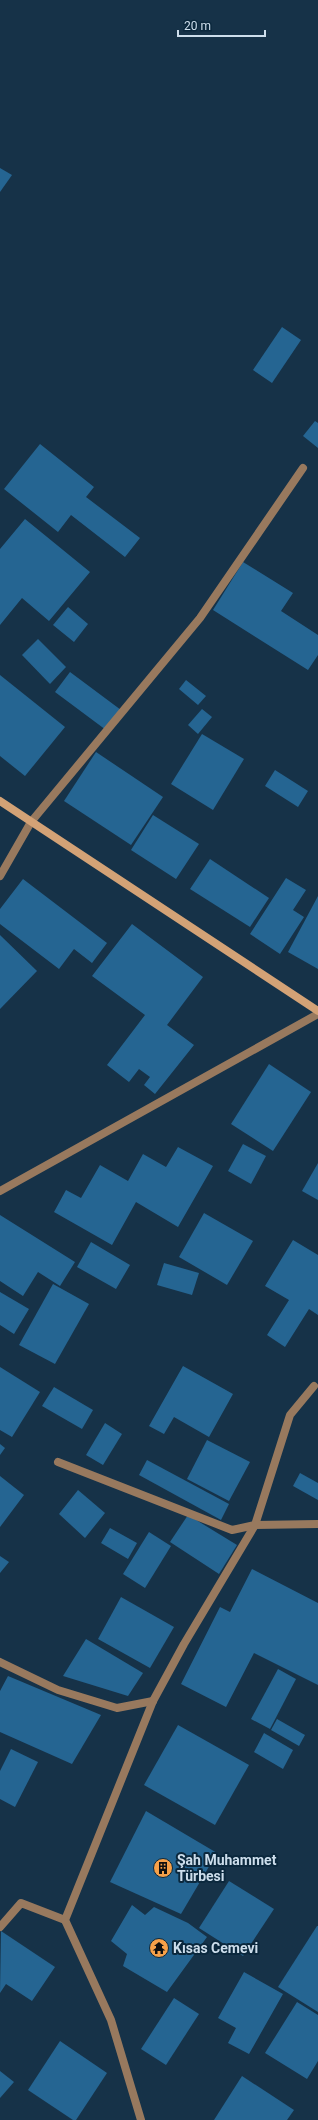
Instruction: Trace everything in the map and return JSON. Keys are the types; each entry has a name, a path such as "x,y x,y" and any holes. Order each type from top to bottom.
{"street":[{"path":"0,876 31,822 200,618 303,468"},
{"path":"0,801 318,1012 0,1191"},
{"path":"65,1920 153,1701 184,1644 255,1525 290,1415 314,1386"},
{"path":"58,1462 232,1530 255,1525 318,1524"},
{"path":"0,1662 58,1690 116,1708 153,1701"},
{"path":"0,1927 21,1903 65,1920 111,2020 141,2120"}],"building":[{"path":"0,168 12,175 0,192"},
{"path":"282,327 301,340 272,383 253,370"},
{"path":"315,421 318,423 318,448 303,436"},
{"path":"40,444 94,487 86,497 140,538 125,557 71,515 58,532 4,489"},
{"path":"25,519 90,572 49,621 22,598 0,625 0,549"},
{"path":"243,562 293,593 281,611 318,635 318,655 308,670 213,610"},
{"path":"68,607 88,624 74,642 53,625"},
{"path":"38,639 66,667 50,684 22,655"},
{"path":"70,672 121,710 106,730 55,692"},
{"path":"0,675 65,727 25,776 0,756"},
{"path":"186,680 206,696 198,705 179,689"},
{"path":"202,709 212,717 198,734 188,725"},
{"path":"202,734 244,759 213,810 171,784"},
{"path":"96,752 163,797 131,845 64,801"},
{"path":"275,770 308,791 298,807 265,786"},
{"path":"153,815 199,844 176,879 131,850"},
{"path":"210,859 269,898 250,927 190,889"},
{"path":"286,878 306,890 293,910 304,917 280,954 250,934"},
{"path":"23,879 107,943 92,963 74,949 59,969 0,924 0,909"},
{"path":"318,896 318,969 288,952"},
{"path":"132,924 203,977 167,1025 194,1045 155,1094 144,1085 150,1077 139,1069 129,1082 107,1065 145,1015 92,976"},
{"path":"0,935 37,971 0,1009"},
{"path":"269,1064 311,1092 273,1151 231,1124"},
{"path":"243,1144 266,1156 251,1184 228,1171"},
{"path":"178,1147 213,1166 178,1227 136,1202 112,1245 54,1212 66,1190 81,1198 100,1165 128,1181 143,1154 166,1167"},
{"path":"318,1163 318,1200 302,1191"},
{"path":"204,1213 253,1241 227,1285 179,1257"},
{"path":"0,1215 75,1262 60,1286 38,1272 23,1296 0,1281"},
{"path":"293,1240 318,1255 318,1315 309,1309 285,1347 267,1335 289,1300 265,1286"},
{"path":"91,1242 130,1265 116,1289 77,1267"},
{"path":"164,1263 199,1273 192,1295 157,1285"},
{"path":"53,1284 89,1304 55,1364 19,1345"},
{"path":"0,1292 29,1309 14,1334 0,1325"},
{"path":"183,1366 233,1394 209,1437 174,1417 164,1434 149,1426"},
{"path":"0,1367 40,1392 12,1437 0,1430"},
{"path":"54,1387 93,1410 82,1429 42,1406"},
{"path":"105,1423 122,1434 103,1465 86,1455"},
{"path":"207,1440 250,1462 229,1501 187,1479"},
{"path":"0,1444 5,1448 0,1455"},
{"path":"147,1460 229,1504 221,1520 139,1475"},
{"path":"300,1473 318,1483 318,1500 293,1486"},
{"path":"0,1476 24,1495 0,1527"},
{"path":"78,1490 105,1513 85,1538 59,1514"},
{"path":"188,1515 237,1545 219,1574 170,1542"},
{"path":"110,1528 137,1543 128,1559 101,1543"},
{"path":"149,1532 171,1546 145,1588 123,1574"},
{"path":"0,1556 9,1562 0,1573"},
{"path":"252,1569 318,1603 318,1685 254,1653 226,1707 181,1684 220,1607 230,1612"},
{"path":"121,1597 174,1627 150,1668 98,1639"},
{"path":"86,1639 143,1673 128,1696 63,1676"},
{"path":"278,1669 296,1679 270,1729 251,1719"},
{"path":"8,1676 101,1715 72,1764 0,1732 0,1691"},
{"path":"277,1719 305,1735 299,1746 271,1730"},
{"path":"178,1725 249,1765 215,1825 144,1785"},
{"path":"264,1733 293,1750 283,1769 254,1752"},
{"path":"11,1749 38,1762 15,1807 0,1799 0,1771"},
{"name":"Şah Muhammet Türbesi","path":"146,1811 217,1853 181,1914 110,1882"},
{"path":"229,1881 274,1909 243,1956 199,1928"},
{"name":"Kısas Cemevi","path":"132,1905 145,1915 154,1907 188,1923 207,1937 167,1992 123,1966 127,1954 111,1941"},
{"path":"318,1926 318,2012 278,1987"},
{"path":"1,1931 55,1967 32,2001 6,1984 0,1993"},
{"path":"244,1972 283,1994 249,2054 228,2043 236,2028 218,2018"},
{"path":"174,1998 199,2014 166,2065 141,2049"},
{"path":"297,2002 318,2015 318,2061 307,2079 265,2053"},
{"path":"60,2041 107,2073 76,2120 73,2120 28,2090"},
{"path":"0,2071 14,2082 0,2098"},
{"path":"242,2076 294,2110 287,2120 214,2120"}],"place":[{"name":"Şah Muhammet Türbesi","path":"163,1868"},
{"name":"Kısas Cemevi","path":"159,1948"}]}
